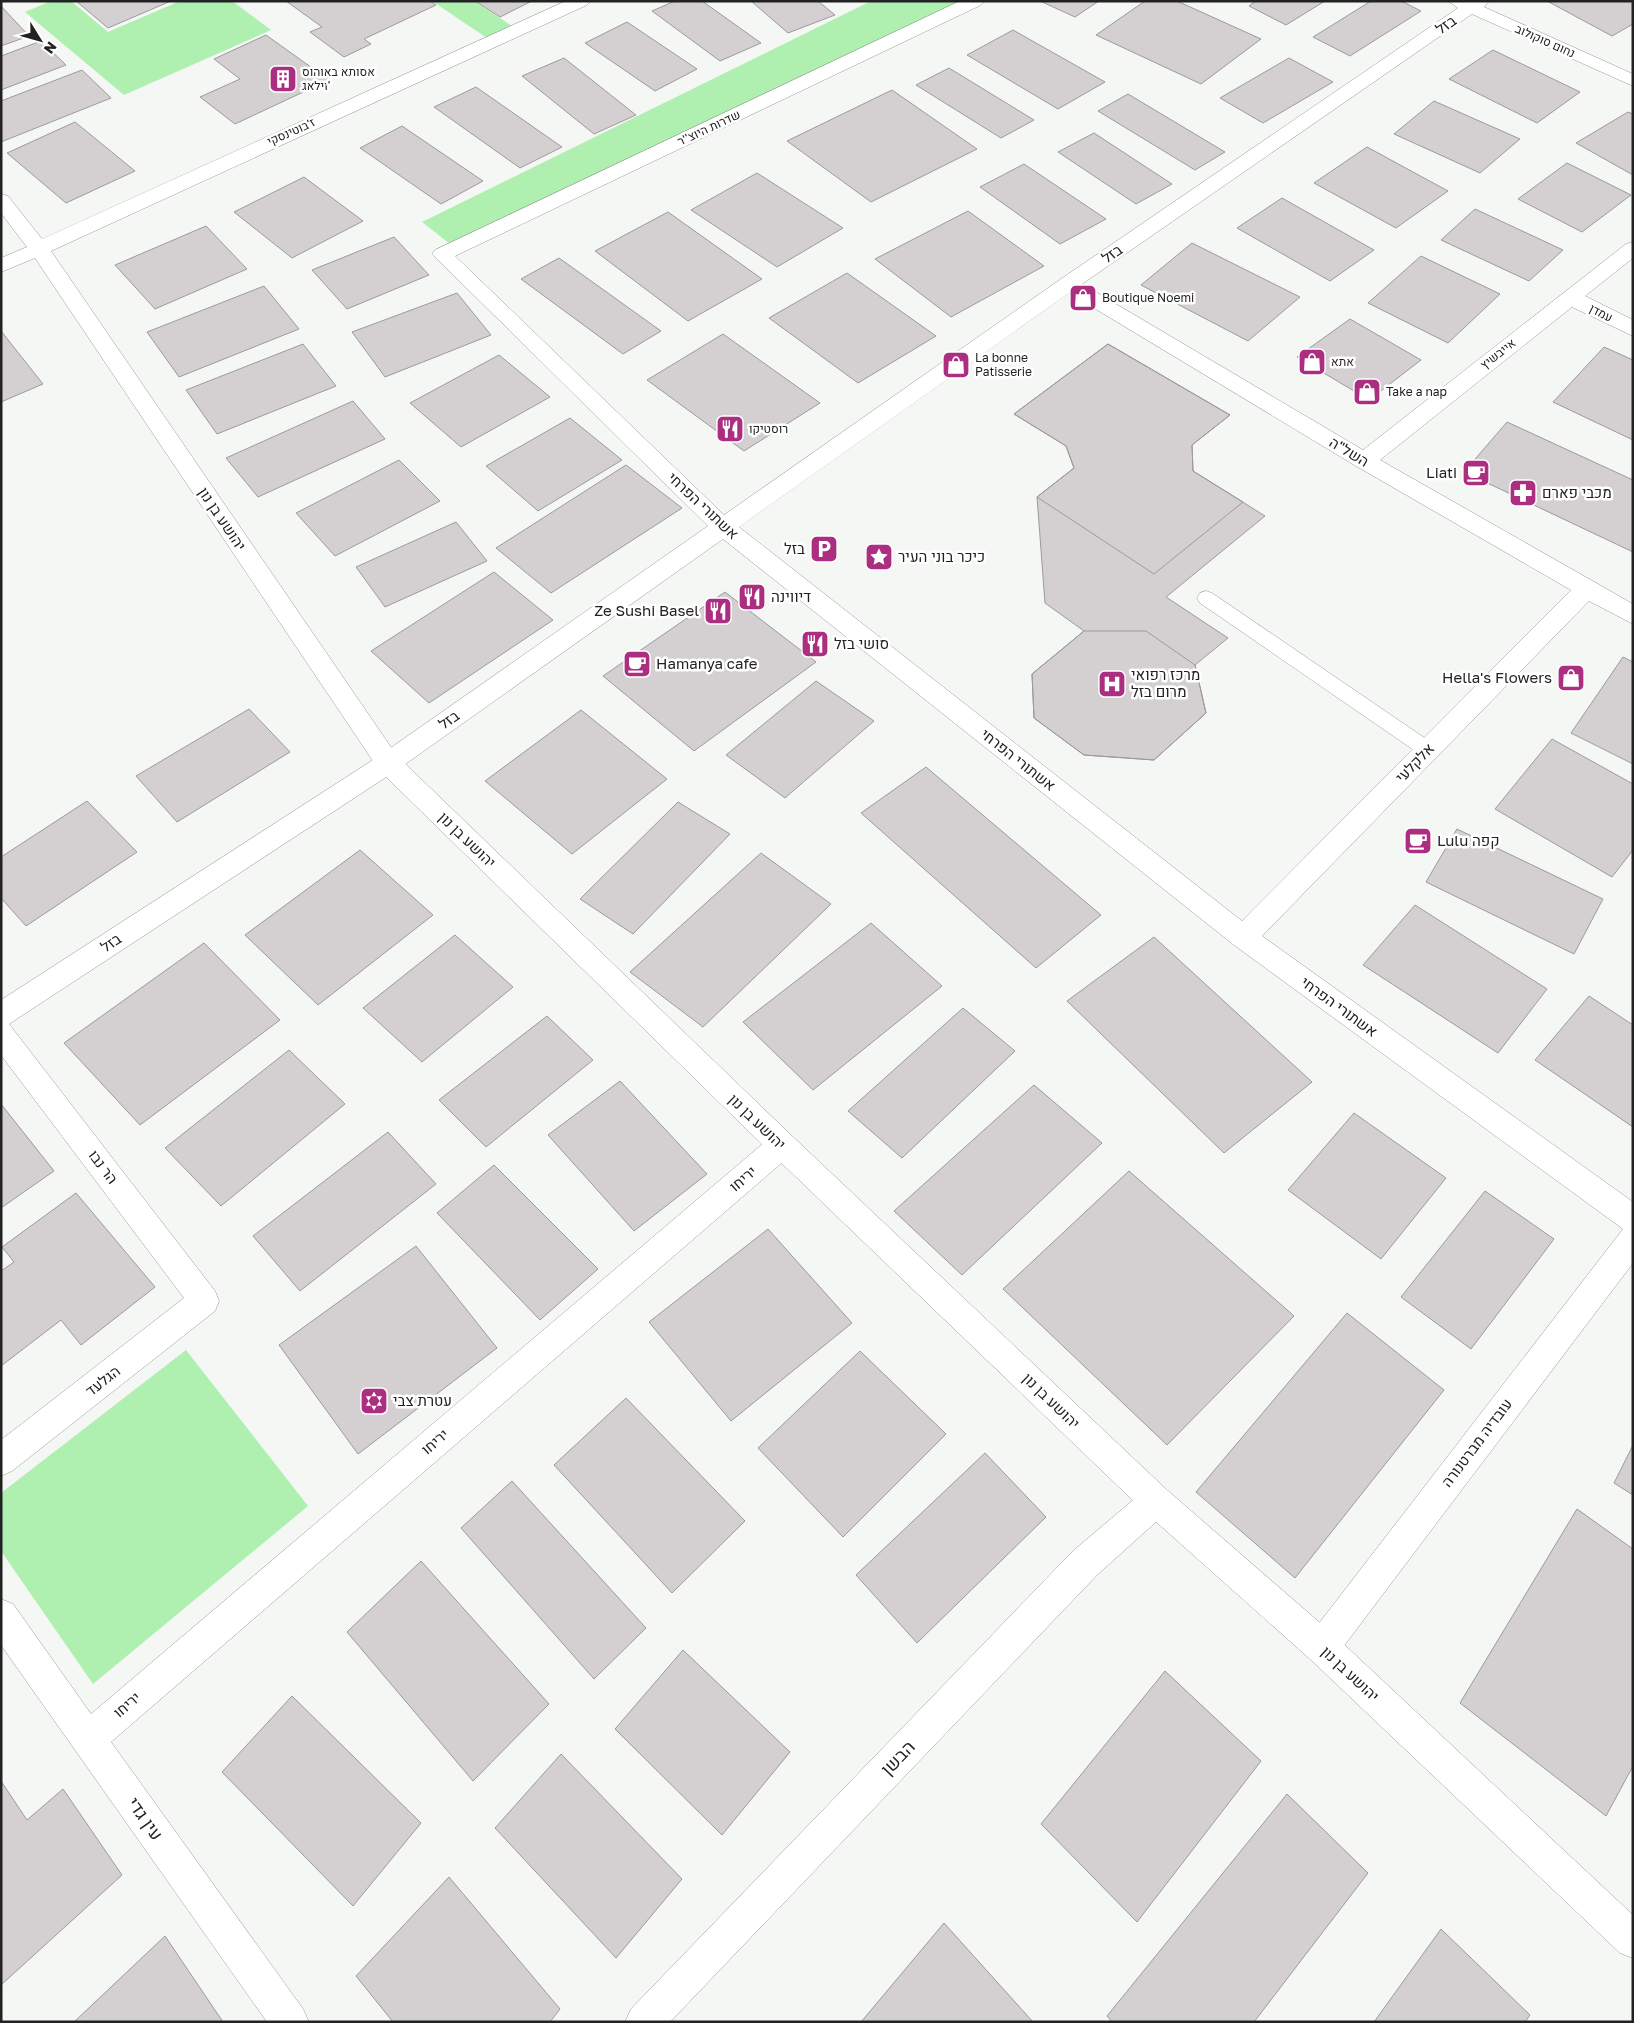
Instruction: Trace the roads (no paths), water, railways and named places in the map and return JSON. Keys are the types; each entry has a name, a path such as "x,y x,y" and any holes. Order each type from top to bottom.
{"street":[{"name":"ז'בוטינסקי","path":"1,266 40,250 267,143 581,1"},
{"name":"שדרות היוצ''ר","path":"442,254 975,1"},
{"name":"נחום סוקולוב","path":"1469,3 1633,81"},
{"name":"בזל","path":"1,1015 388,763 1469,3"},
{"name":"יהושע בן נון","path":"1,200 40,250 388,763 782,1145 1156,1501 1322,1647 1633,1940"},
{"name":"אייבשיץ","path":"1364,461 1633,248"},
{"name":"אשתורי הפרחי","path":"442,254 723,527 1243,937 1633,1219"},
{"name":"השל\"ה","path":"1068,284 1364,461 1633,615"},
{"name":"עמדן","path":"1570,297 1633,329"},
{"name":"אלקלעי","path":"1243,937 1586,589"},
{"name":"הר נבו","path":"1,1033 204,1301"},
{"name":"יריחו","path":"88,1739 782,1145"},
{"name":"עובדיה מברטנורה","path":"1322,1647 1633,1239"},
{"name":"הגלעד","path":"1,1460 204,1301"},
{"name":"הבשן","path":"644,2022 1085,1563 1156,1501"},
{"name":"עין גדי","path":"1,1616 290,2022"}],"lane":[{"path":"1206,598 1428,750"}],"place":[{"name":"אסותא באוהוס וילאג'","path":"283,79"},
{"name":"Boutique Noemi","path":"1083,298"},
{"name":"אתא","path":"1312,362"},
{"name":"La bonne Patisserie","path":"956,365"},
{"name":"Take a nap","path":"1367,392"},
{"name":"רוסטיקו","path":"730,429"},
{"name":"Liati","path":"1476,473"},
{"name":"מכבי פארם","path":"1523,493"},
{"name":"בזל","path":"824,549"},
{"name":"כיכר בוני העיר","path":"879,557"},
{"name":"דיווינה","path":"752,597"},
{"name":"Ze Sushi Basel","path":"718,611"},
{"name":"סושי בזל","path":"815,644"},
{"name":"Hamanya cafe","path":"637,664"},
{"name":"Hella's Flowers","path":"1571,678"},
{"name":"מרכז רפואי מרום בזל","path":"1112,684"},
{"name":"Lulu קפה","path":"1418,841"},
{"name":"עטרת צבי","path":"374,1401"}]}
